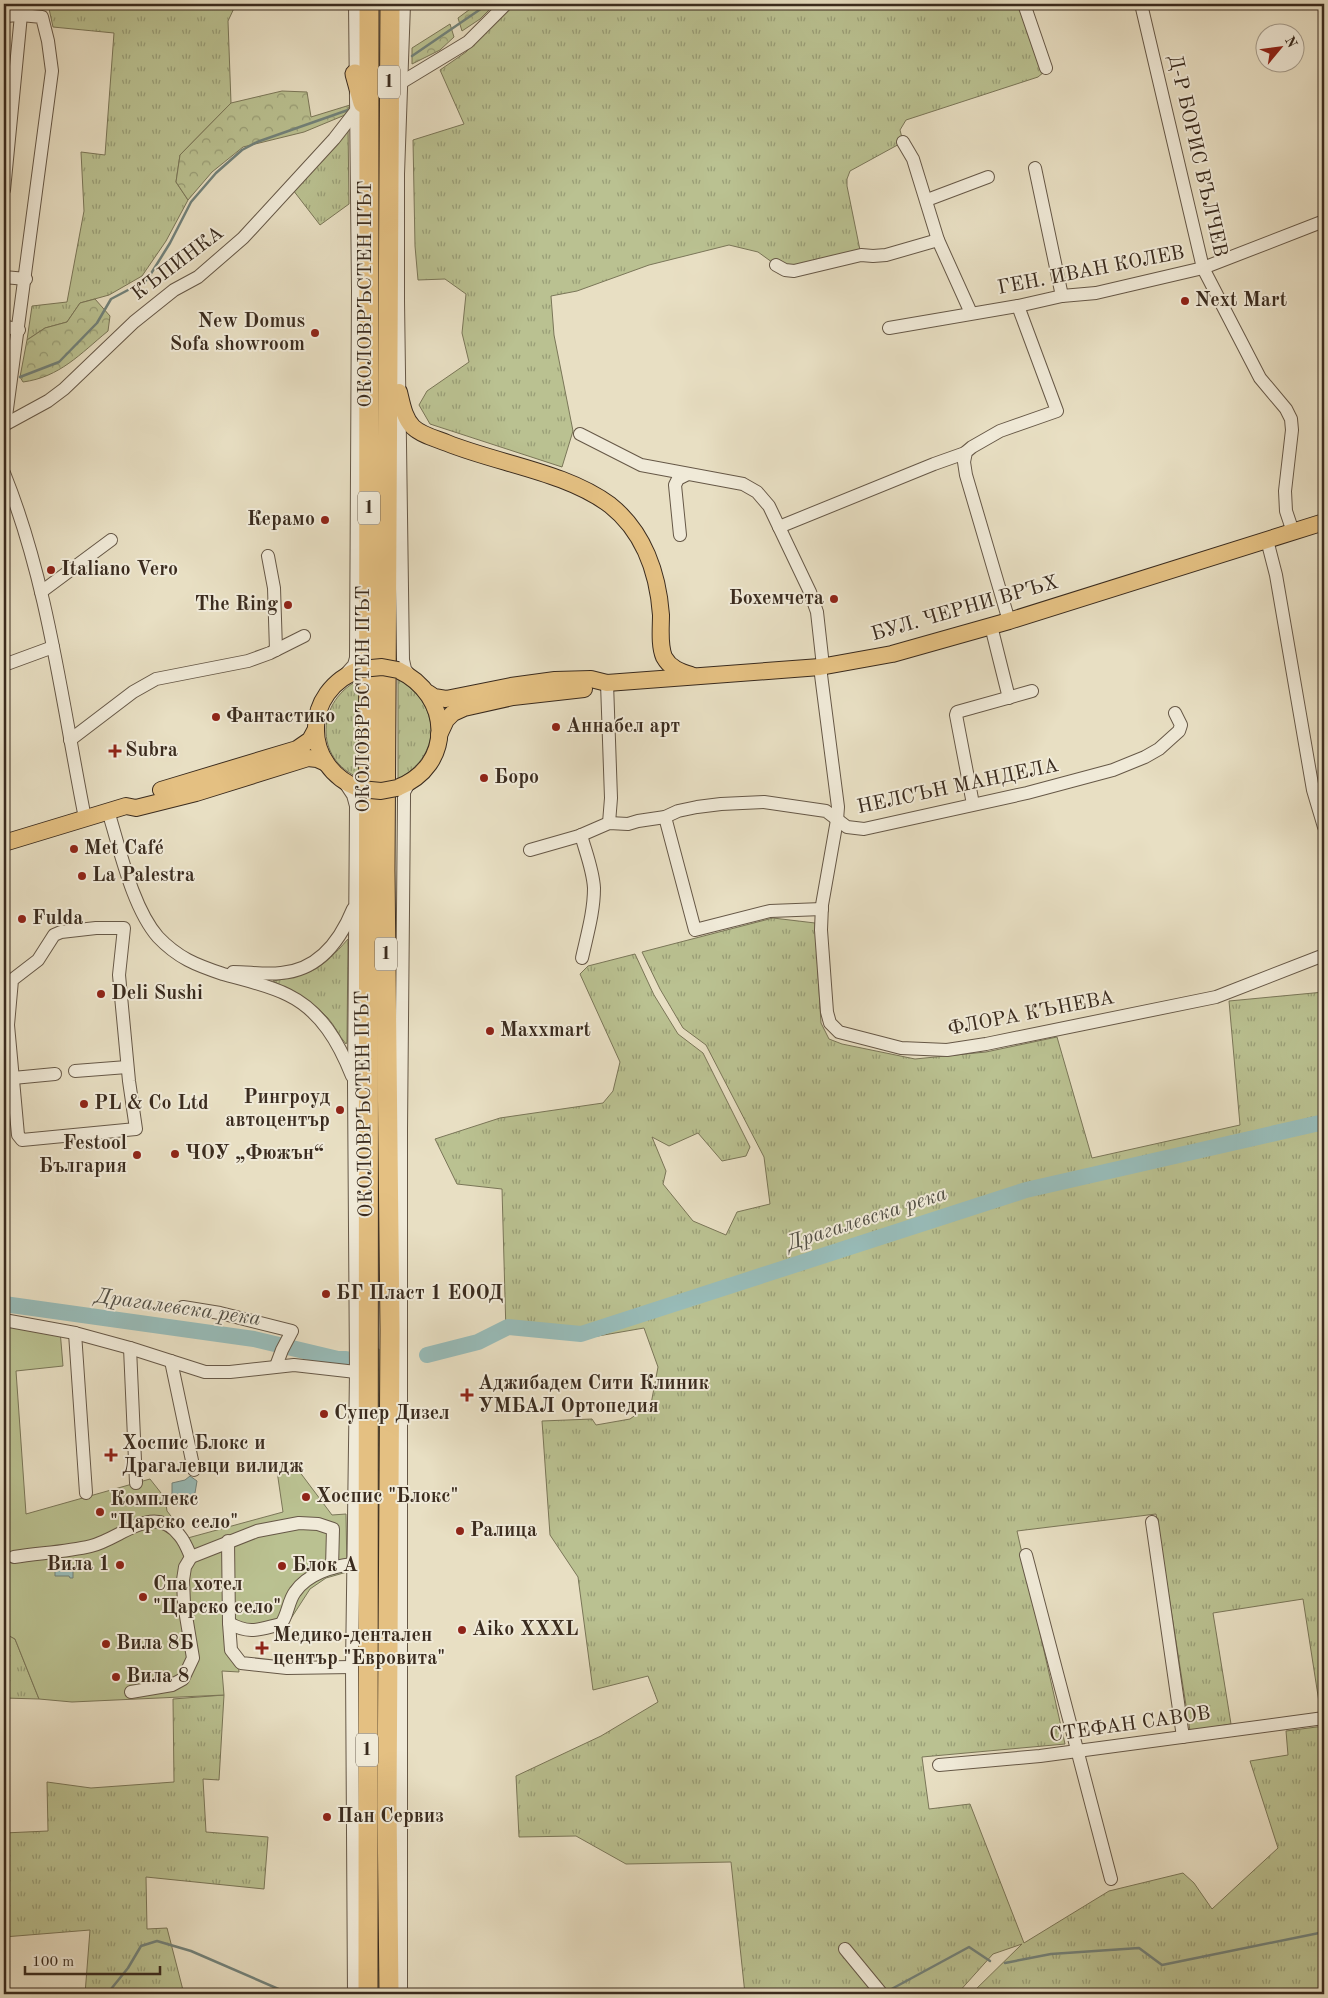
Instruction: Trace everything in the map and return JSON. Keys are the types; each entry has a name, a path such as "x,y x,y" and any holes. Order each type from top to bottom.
{"highway":[{"name":"ОКОЛОВРЪСТЕН ПЪТ","path":"368,1994 369,4"},
{"name":"ОКОЛОВРЪСТЕН ПЪТ","path":"389,1994 387,1796 390,1330 386,862 390,4"},
{"path":"355,74 369,126"},
{"path":"389,160 400,125"},
{"path":"357,208 370,152"},
{"path":"390,269 398,301"},
{"path":"356,1238 367,1176"},
{"path":"389,1181 401,1237"},
{"path":"390,1330 401,1268"},
{"path":"356,1372 368,1450"}],"main road":[{"path":"399,392 406,416 412,426 419,432 463,449 575,485 598,497 622,516 640,540 654,571 660,603 662,648 666,659 675,669 698,676"},
{"name":"БУЛ. ЧЕРНИ ВРЪХ","path":"428,693 434,697 446,699 511,686 555,680 591,679 607,682 822,667 892,654 1009,621 1324,522"},
{"path":"382,667 404,673 428,693 438,713 440,735 438,745 430,762 421,774 403,786 381,791 360,789 342,780 326,763 319,749 316,729 317,715 323,700 331,688 344,677 361,669 382,667"},
{"name":"БУЛ. ЧЕРНИ ВРЪХ","path":"440,735 446,720 453,712 464,708 520,696 592,688 607,682"},
{"path":"126,806 133,799 297,749 310,740 316,729"},
{"path":"4,843 126,806 136,808 196,793 308,758 326,763"}],"street":[{"name":"ОКОЛОВРЪСТЕН ПЪТ","path":"344,677 354,665 356,658 357,208 355,4"},
{"name":"ОКОЛОВРЪСТЕН ПЪТ","path":"404,4 400,125 398,301 404,673"},
{"path":"402,82 468,42 506,4"},
{"path":"1024,4 1046,68"},
{"name":"Д-Р БОРИС ВЪЛЧЕВ","path":"1141,4 1168,115 1194,236 1204,268 1260,378 1286,409 1291,420 1292,430 1285,491 1286,511 1293,532"},
{"path":"4,16 21,9 42,18 48,41 52,71 26,279 5,425"},
{"path":"4,190 21,9"},
{"name":"КЪПИНКА","path":"5,425 56,395 147,311 174,290 198,277 243,238 356,112"},
{"path":"903,142 913,159 938,240 971,313"},
{"path":"1035,168 1062,296"},
{"path":"927,200 988,177"},
{"name":"ГЕН. ИВАН КОЛЕВ","path":"888,328 1018,306 1062,296 1096,293 1204,268 1324,221"},
{"path":"776,265 785,270 794,271 861,255 886,254 938,240"},
{"path":"4,277 26,279"},
{"path":"779,526 965,453 992,435 1057,411 1018,306"},
{"path":"4,326 19,330"},
{"name":"ФЛОРА КЪНЕВА","path":"580,434 641,465 751,487 764,499 779,526 814,602 819,624 822,667 837,793 838,820 820,930 827,1012 830,1023 839,1032 900,1048 948,1050 986,1044 1216,997 1324,955"},
{"path":"965,453 966,475 1009,621"},
{"path":"4,473 23,528 41,592 85,818"},
{"path":"680,536 675,485 678,479 688,474"},
{"path":"41,592 111,540"},
{"path":"1267,540 1276,575 1314,790 1324,827"},
{"path":"268,556 274,588 276,650"},
{"path":"991,626 1009,698"},
{"path":"70,740 133,692 156,679 241,662 276,650 304,636"},
{"path":"4,665 53,647"},
{"path":"607,682 611,798 609,823"},
{"path":"973,804 956,716 957,712 1032,692"},
{"name":"НЕЛСЪН МАНДЕЛА","path":"530,850 581,835 609,823 623,825 665,817 697,807 721,804 755,802 826,811 848,827 864,829 1027,793 1122,767 1159,749 1181,727 1174,714"},
{"name":"ОКОЛОВРЪСТЕН ПЪТ","path":"342,780 353,795 356,806 354,1083 356,1372 352,1667 354,1994"},
{"name":"ОКОЛОВРЪСТЕН ПЪТ","path":"401,1994 403,786"},
{"path":"108,811 140,911 158,936 181,957 196,966 278,991 308,1008 332,1035 344,1057 354,1083"},
{"path":"665,817 695,930 770,912 822,909"},
{"path":"581,835 592,870 594,888 590,924 582,958"},
{"path":"214,971 282,973 310,964 327,952 338,940 356,904"},
{"path":"124,928 61,932 54,935 38,960 16,975 10,984 11,1002 8,1024 18,1135 22,1140 136,1130 127,1067 119,975 124,928 140,911"},
{"path":"75,1071 127,1067"},
{"path":"13,1078 55,1074"},
{"path":"183,1307 220,1313 292,1331 276,1366"},
{"path":"4,1320 75,1333 205,1372 230,1372 294,1365 356,1372"},
{"path":"75,1333 86,1493"},
{"path":"130,1348 136,1482"},
{"path":"171,1361 194,1470"},
{"path":"14,1557 91,1546 108,1540 144,1522 162,1522 172,1528 180,1537 191,1557"},
{"path":"1152,1522 1183,1737"},
{"path":"131,1692 172,1685 183,1679 193,1658 184,1604 183,1580 185,1567 191,1557 257,1531 299,1523 318,1524 333,1528 332,1568"},
{"path":"228,1541 231,1650 241,1663 287,1668 352,1667"},
{"path":"1026,1556 1110,1879"},
{"path":"229,1624 240,1630 251,1631 282,1624 295,1591 305,1581 332,1568 353,1564"},
{"name":"СТЕФАН САВОВ","path":"939,1765 1077,1752 1324,1718"},
{"path":"845,1949 882,1994"}],"green space":[{"path":"48,4 236,4 228,21 231,103 180,155 176,182 188,200 166,241 142,276 109,295 80,303 67,322 45,328 27,340 32,306 67,302 84,211 81,152 105,155 114,33 53,27"},
{"path":"477,4 495,4 480,19 462,31 458,18"},
{"path":"514,4 1024,4 1044,72 1038,77 906,120 900,130 903,142 850,171 847,186 861,255 817,267 776,265 758,252 729,245 649,265 577,291 551,296 554,335 573,431 562,467 430,424 419,405 427,391 469,362 462,333 466,294 445,279 418,280 415,246 413,140 464,124 440,70 466,52"},
{"path":"450,24 454,37 440,50 412,64 412,48"},
{"path":"282,91 307,92 311,117 350,105 345,115 304,132 243,147 212,172 188,200 176,182 180,155 231,103"},
{"path":"348,126 349,204 320,225 293,190"},
{"path":"95,299 110,316 108,331 79,356 59,370 23,382 20,377 27,340 45,328 67,322 80,303"},
{"path":"4,336 13,339 4,386"},
{"path":"361,679 360,778 345,769 334,758 328,744 326,729 329,714 335,700 346,688"},
{"path":"398,679 412,689 422,702 429,715 431,729 429,743 423,757 413,769 398,779"},
{"path":"773,918 815,923 821,1023 829,1039 842,1044 915,1059 986,1052 1057,1037 1092,1158 1240,1125 1229,1001 1324,992 1324,1714 1321,1715 1303,1599 1213,1613 1231,1724 1190,1731 1156,1514 1017,1531 1065,1744 922,1757 929,1809 970,1804 1024,1943 1109,1891 1183,1873 1194,1883 1212,1909 1278,1848 1250,1761 1288,1755 1286,1731 1324,1726 1324,1994 971,1994 1022,1944 993,1954 957,1994 745,1994 731,1862 626,1864 576,1836 519,1837 516,1776 601,1736 658,1702 648,1676 593,1690 578,1577 550,1535 542,1421 592,1419 596,1425 630,1419 651,1404 658,1367 644,1328 575,1340 506,1333 502,1189 457,1184 435,1139 500,1118 603,1103 613,1091 620,1062 580,974 588,966 635,954 654,995 678,1034 703,1053 750,1147 746,1156 722,1161 698,1133 669,1146 652,1137 666,1171 663,1184 693,1221 726,1235 737,1212 770,1204 764,1157 706,1045 683,1028 660,989 642,952"},
{"path":"348,939 346,1044 322,1012 302,997 273,981 297,976 315,969 330,958"},
{"name":"Комплекс \"Царско село\"","path":"4,1320 60,1330 63,1366 16,1371 26,1514 150,1479 165,1498 167,1511 178,1525 184,1539 283,1512 277,1471 286,1469 299,1471 332,1515 346,1514 347,1572 326,1578 310,1589 290,1620 281,1626 235,1634 239,1672 222,1671 224,1695 72,1702 39,1699 15,1639 4,1633"},
{"path":"376,1349 379,1349 380,1994 376,1994"},
{"path":"4,1633 15,1639 39,1699 4,1698"},
{"path":"224,1695 219,1780 203,1779 206,1832 268,1837 264,1889 146,1877 147,1929 167,1928 184,1994 85,1994 90,1930 4,1937 4,1833 48,1831 47,1782 91,1788 174,1782 173,1699"}],"water":[{"path":"190,1476 197,1481 195,1493 187,1497 176,1497 172,1494 172,1483 185,1480"},
{"path":"65,1564 73,1566 73,1578 69,1576 55,1576 55,1565 59,1566 59,1569 65,1569"}],"waterway":[{"path":"412,56 488,4"},
{"path":"20,377 59,362 97,323 111,299 147,280 170,243 191,202 216,173 242,150 257,142 348,110"},
{"name":"Драгалевска река","path":"427,1355 478,1342 508,1327 581,1334 1026,1190 1324,1122"},
{"name":"Драгалевска река","path":"4,1304 254,1339 338,1359 346,1359"},
{"path":"1005,1963 1051,1954 1139,1948 1162,1965 1324,1932"},
{"path":"107,1994 128,1968 141,1946 157,1941 191,1951 290,1994"},
{"path":"886,1992 969,1947 990,1961"}],"place":[{"name":"Next Mart","path":"1185,301"},
{"name":"New Domus Sofa showroom","path":"315,333"},
{"name":"Керамо","path":"325,520"},
{"name":"Italiano Vero","path":"51,570"},
{"name":"Бохемчета","path":"834,599"},
{"name":"The Ring","path":"288,605"},
{"name":"Фантастико","path":"216,717"},
{"name":"Аннабел арт","path":"556,727"},
{"name":"Subra","path":"115,751"},
{"name":"Боро","path":"484,778"},
{"name":"Met Café","path":"74,849"},
{"name":"La Palestra","path":"82,876"},
{"name":"Fulda","path":"22,919"},
{"name":"Deli Sushi","path":"101,994"},
{"name":"Maxxmart","path":"490,1031"},
{"name":"PL & Co Ltd","path":"84,1104"},
{"name":"Рингроуд автоцентър","path":"340,1110"},
{"name":"ЧОУ „Фюжън“","path":"175,1154"},
{"name":"Festool България","path":"137,1155"},
{"name":"БГ Пласт 1 ЕООД","path":"326,1294"},
{"name":"Аджибадем Сити Клиник УМБАЛ Ортопедия","path":"467,1395"},
{"name":"Супер Дизел","path":"324,1414"},
{"name":"Хоспис Блокс и Драгалевци вилидж","path":"111,1455"},
{"name":"Хоспис \"Блокс\"","path":"306,1497"},
{"name":"Комплекс \"Царско село\"","path":"100,1512"},
{"name":"Ралица","path":"460,1531"},
{"name":"Вила 1","path":"120,1565"},
{"name":"Блок А","path":"282,1566"},
{"name":"Спа хотел \"Царско село\"","path":"143,1597"},
{"name":"Aiko XXXL","path":"462,1630"},
{"name":"Вила 8Б","path":"106,1644"},
{"name":"Медико-дентален център \"Евровита\"","path":"262,1648"},
{"name":"Вила 8","path":"116,1677"},
{"name":"Пан Сервиз","path":"327,1817"}]}
